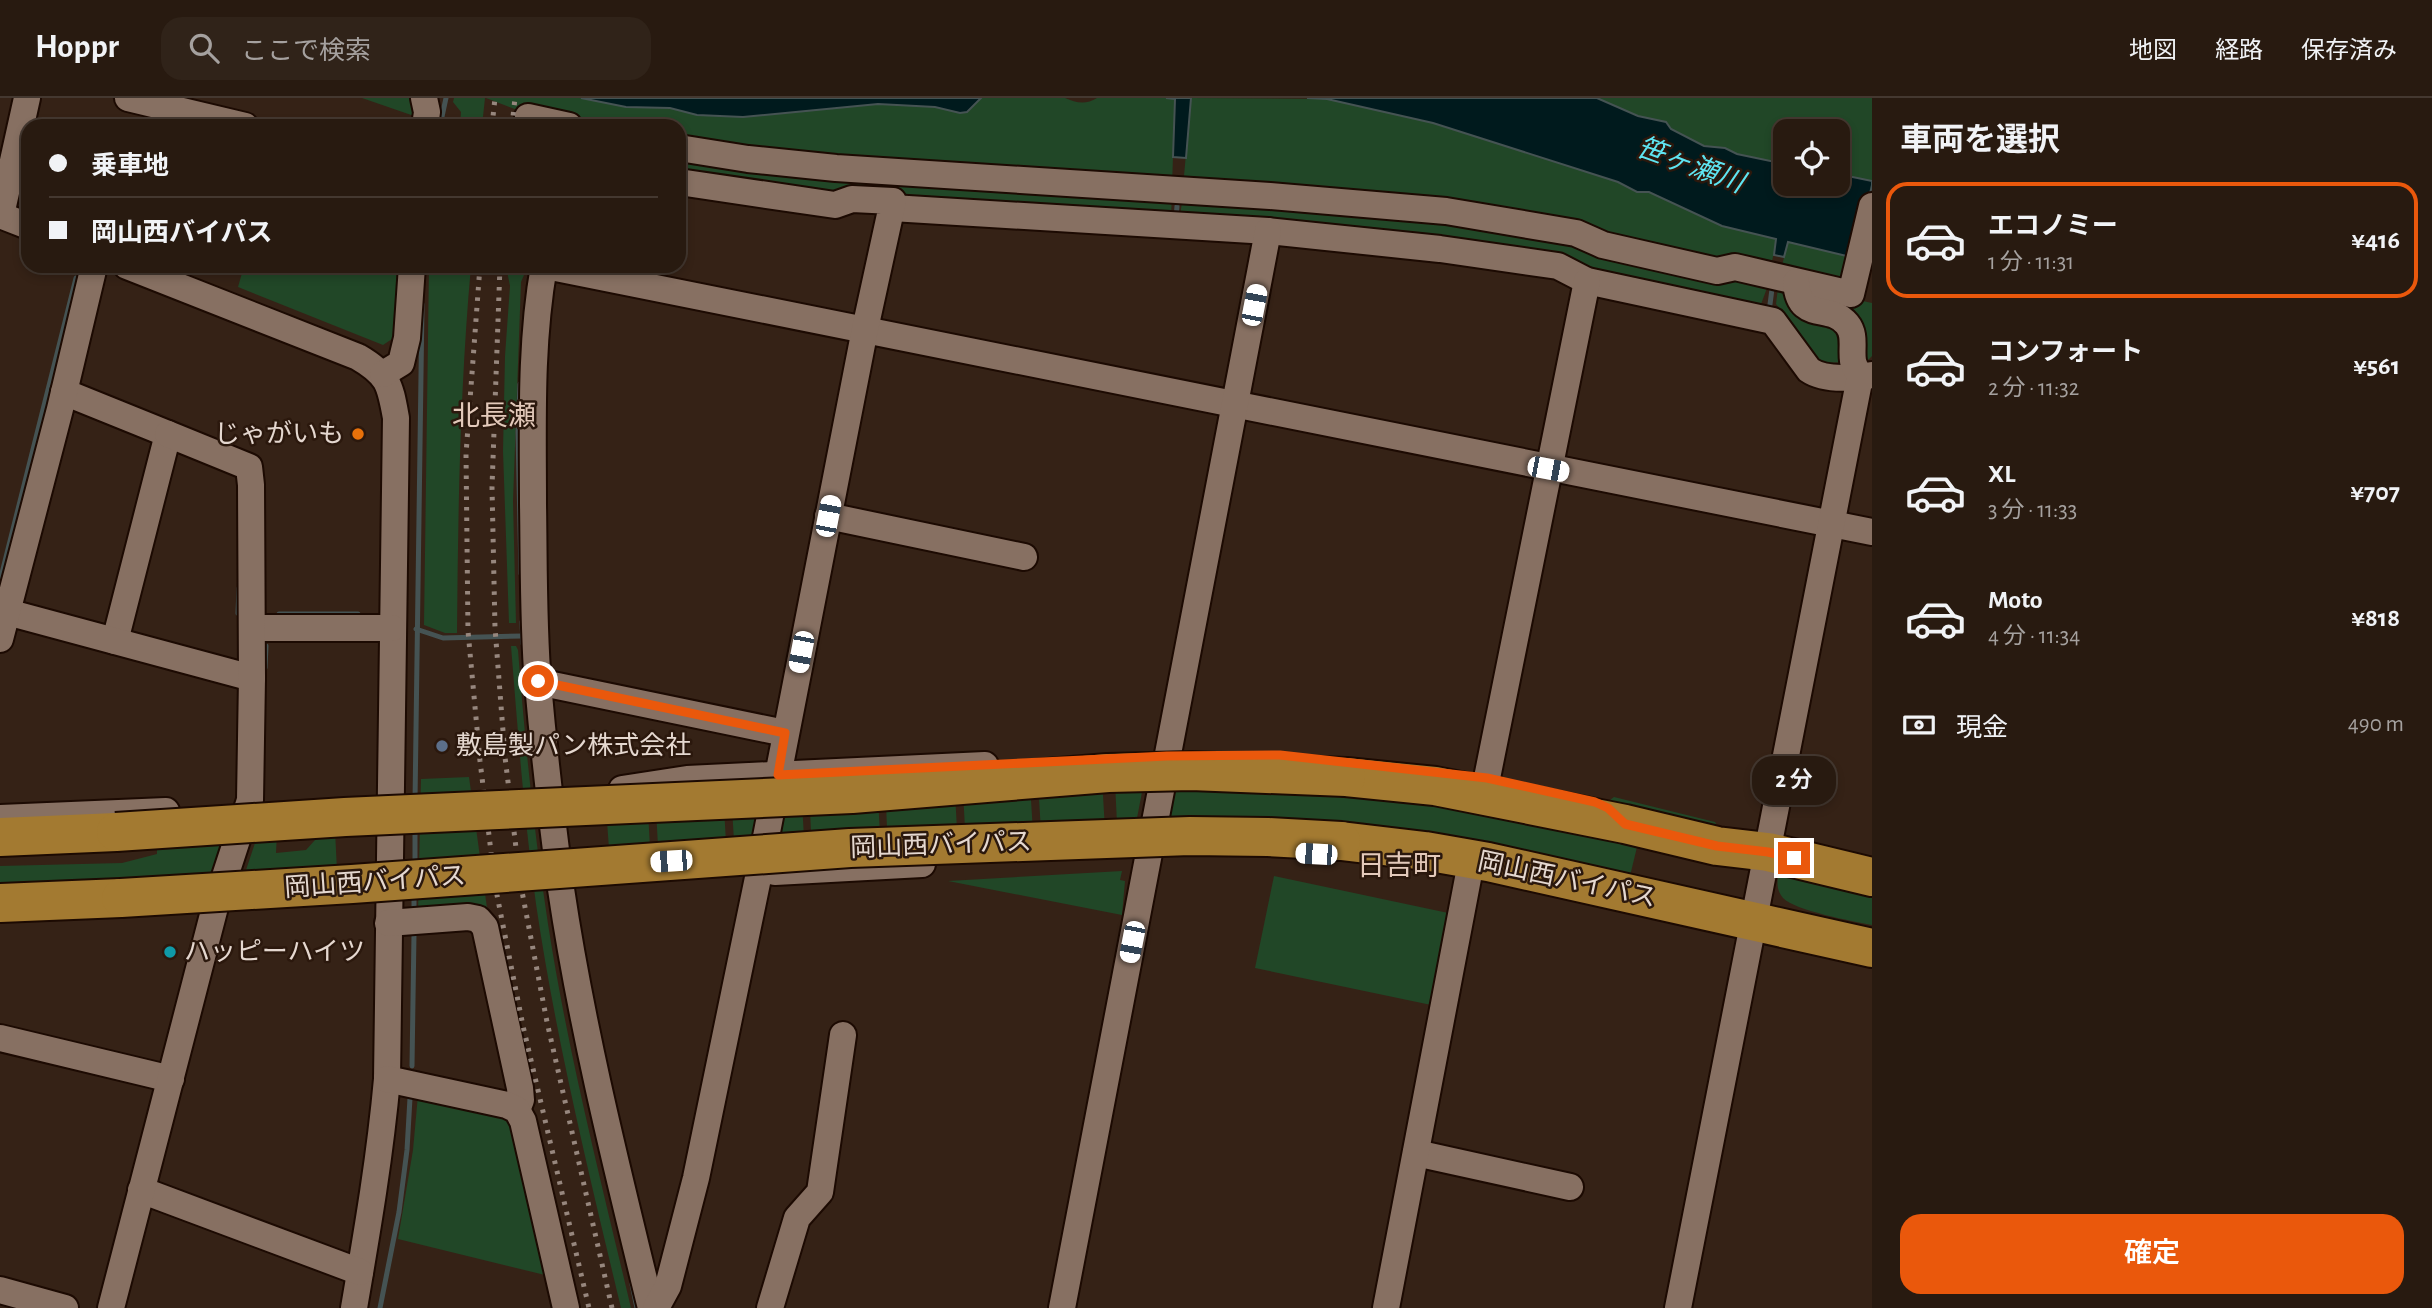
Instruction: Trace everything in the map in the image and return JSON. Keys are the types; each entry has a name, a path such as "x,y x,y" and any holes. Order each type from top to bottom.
{"highway":[{"name":"岡山西バイパス","path":"0,837 345,817 852,794 1108,773 1191,771 1346,777 1435,786 1625,824 1717,846 1768,852 1872,877"},
{"name":"岡山西バイパス","path":"0,903 352,884 850,848 1190,836 1268,837 1341,841 1488,862 1872,948"}],"street":[{"path":"22,119 27,98"},
{"path":"128,98 216,119"},
{"path":"424,98 426,119"},
{"path":"528,117 537,119"},
{"path":"21,124 0,215 21,223"},
{"path":"686,149 836,168 1256,195 1446,211 1576,233 1603,245 1717,271 1735,267 1858,295 1872,206"},
{"path":"656,1308 668,1286 696,1178 893,201 852,199 835,205 686,183"},
{"path":"892,208 1268,230 1440,249 1558,267 1587,281 1773,321 1809,370 1818,376 1866,376"},
{"path":"1062,1308 1268,230"},
{"path":"0,639 92,273"},
{"path":"145,273 358,358 383,374 391,392 396,418 387,1079 380,1157 354,1308"},
{"path":"383,374 401,363 407,338 412,273"},
{"path":"546,273 538,306 533,391 534,587 538,681 561,887 587,1032 614,1158 651,1308"},
{"path":"583,273 1872,533"},
{"path":"1487,778 1587,281"},
{"path":"1796,282 1800,302 1808,309 1841,318 1848,325 1853,337 1853,362 1866,376"},
{"path":"1678,1308 1830,524 1866,376"},
{"path":"64,392 249,467 251,485 250,800 215,907 111,1308"},
{"path":"115,641 168,434"},
{"path":"828,516 1024,557"},
{"path":"7,612 252,678"},
{"path":"251,628 392,628"},
{"path":"538,681 785,733"},
{"path":"551,800 687,779 1167,756 1280,755 1487,778 1595,802 1608,808 1625,824"},
{"path":"0,818 389,801"},
{"path":"561,887 759,873 1149,852 1269,852 1339,855 1469,873 1557,889 1642,895"},
{"path":"1386,1308 1469,873"},
{"path":"0,917 215,907 388,911 478,919 485,927 520,1088 521,1100 517,1110"},
{"path":"770,1308 797,1218 820,1192 843,1035"},
{"path":"0,1038 171,1079"},
{"path":"387,1079 507,1105 517,1110 523,1121 566,1308"},
{"path":"1416,1153 1570,1187"},
{"path":"141,1190 360,1272"},
{"path":"0,1290 65,1308"}],"green space":[{"path":"362,98 413,98 417,117"},
{"path":"454,98 485,98 483,119 460,119 461,112 453,102"},
{"path":"486,98 581,98 626,107 670,108 697,115 743,117 878,104 935,107 960,113 968,112 981,98 1065,98 1089,102 1097,98 1175,98 1172,186 686,145 686,119 557,119 520,111"},
{"path":"1191,98 1327,99 1433,123 1618,182 1637,192 1649,192 1722,226 1777,239 1770,270 1604,241 1183,187"},
{"path":"1597,98 1872,98 1872,181 1850,176 1850,119 1773,119 1773,162 1737,154 1725,148 1704,146 1671,129 1666,122 1638,116"},
{"path":"686,153 1172,195 1171,216 836,193 686,174"},
{"path":"1183,195 1575,237 1767,288 1760,307 1180,216"},
{"path":"1788,242 1855,258 1848,289 1780,273"},
{"path":"242,273 401,273 395,337 383,345 238,287"},
{"path":"429,273 470,273 460,449 457,633 445,633 424,625"},
{"path":"507,273 524,275 521,282 513,501 516,623 509,623 503,451 510,286"},
{"path":"1779,280 1838,323 1848,362 1820,363 1776,304"},
{"path":"1802,288 1872,303 1872,356 1866,362 1856,336"},
{"path":"511,646 516,646 518,650 534,822 556,972 586,1117 631,1308 621,1308 553,1006 532,872"},
{"path":"1148,761 1132,844 1118,844 1114,762"},
{"path":"1101,762 1106,846 784,865 774,859 772,848 785,788 798,780","holes":["1037,767 1042,847 1034,848 1029,768","962,772 966,848 958,849 954,773","877,780 885,780 888,852 881,852","801,785 809,785 812,855 805,855"]},
{"path":"1176,763 1230,763 1577,831 1637,847 1630,876 1161,844"},
{"path":"469,777 487,908 418,913 421,779"},
{"path":"765,781 749,861 611,876 605,794","holes":["723,790 731,790 735,859 727,860","655,791 659,865 651,866 647,792"]},
{"path":"1614,797 1715,822 1721,832 1618,805 1610,800"},
{"path":"334,810 338,891 236,900 265,813 278,812 276,853 306,850 315,840 315,833"},
{"path":"235,816 206,900 0,891 0,866 122,863 157,854 157,847"},
{"path":"1122,871 1120,880 1125,881 1122,915 948,881"},
{"path":"1779,872 1872,894 1872,925 1825,915 1790,903 1779,892"},
{"path":"1274,876 1453,914 1436,1006 1255,968"},
{"path":"418,1095 509,1118 549,1276 398,1239 413,1150"}],"water":[{"path":"581,98 981,98 967,112 960,113 935,107 878,104 743,117 697,115 670,108 626,107"},
{"path":"1166,98 1191,98 1186,158 1173,157 1175,99"},
{"name":"笹ヶ瀬川","path":"1307,98 1597,98 1638,116 1666,122 1671,129 1704,146 1725,148 1737,154 1773,162 1773,196 1850,196 1850,176 1872,181 1872,185 1855,258 1788,242 1784,257 1774,255 1776,239 1722,226 1649,192 1637,192 1618,182 1433,123 1327,99"}],"waterway":[{"path":"442,119 446,98"},
{"path":"1176,219 1177,206"},
{"path":"0,581 76,278"},
{"path":"1769,312 1772,289"},
{"path":"415,801 422,304"},
{"path":"520,384 518,432 521,574"},
{"path":"238,613 239,588"},
{"path":"279,614 358,614"},
{"path":"522,622 523,644"},
{"path":"416,629 443,638 522,636"},
{"path":"265,668 266,646"},
{"path":"415,829 415,864"},
{"path":"414,892 414,913"},
{"path":"412,1066 414,934"},
{"path":"380,1308 399,1212 410,1098"},
{"path":"632,1284 637,1308"}],"railway":[{"path":"493,119 495,98"},
{"path":"513,119 515,98"},
{"path":"479,273 466,454 468,631 480,761 495,885 523,1026 589,1308"},
{"path":"500,273 492,487 495,628 505,757 520,881 547,1022 612,1308"}],"place":[{"name":"じゃがいも","path":"358,434"},
{"name":"敷島製パン株式会社","path":"442,746"},
{"name":"ハッピーハイツ","path":"170,952"}],"district":[{"name":"北長瀬","path":"494,417"},
{"name":"日吉町","path":"1399,867"}],"route":[{"path":"538,681 785,733 778,775 1167,756 1280,755 1487,778 1595,802 1608,808 1625,824 1717,846 1794,858"}]}
